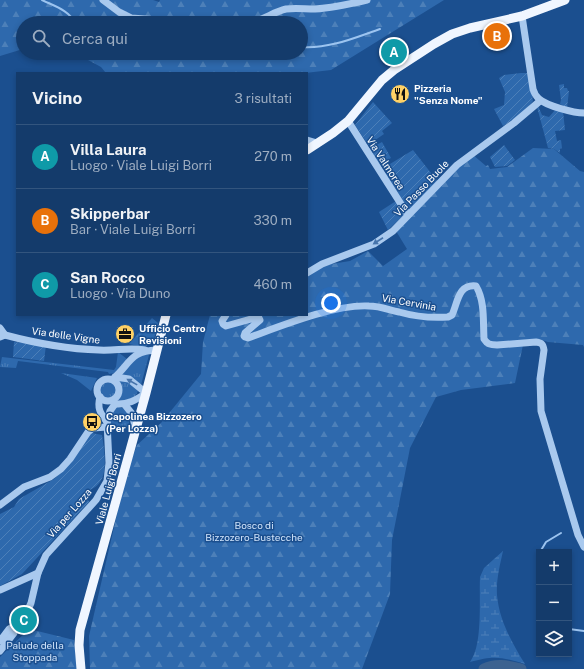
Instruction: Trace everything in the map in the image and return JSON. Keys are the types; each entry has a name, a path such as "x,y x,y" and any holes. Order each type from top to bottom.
{"main road":[{"path":"308,149 348,121 382,80 394,70 434,44 452,34 470,28 522,16 561,1"},
{"name":"Viale Luigi Borri","path":"81,669 78,645 80,630 146,393 166,316"}],"street":[{"path":"103,0 127,16"},
{"path":"267,16 287,9 316,9 350,5 367,0"},
{"path":"522,16 535,94 540,101 572,113 584,113"},
{"name":"Via Passo Buole","path":"308,272 322,264 374,244 393,231 457,165 514,123 540,101"},
{"name":"Via Valmorea","path":"348,121 408,215"},
{"path":"308,140 317,143"},
{"name":"Via Cervinia","path":"225,316 222,321 226,326 258,317 259,318 259,322 245,333 245,338 316,315 344,308 368,306 400,312 448,317 452,316 462,289 468,286 476,286 480,293 484,338 486,343 490,345 497,345 536,342 544,345 540,379 541,411 578,535 584,547"},
{"name":"Via delle Vigne","path":"0,328 2,336 83,349 112,351 135,348 157,350"},
{"path":"124,350 132,357"},
{"path":"114,378 132,357 145,350"},
{"path":"114,378 118,384 119,391 114,402"},
{"path":"125,405 146,393 129,379 104,379 99,383 97,390 100,397 125,405 133,415 135,429"},
{"name":"Via per Lozza","path":"100,397 98,404 100,414 107,424"},
{"name":"Via per Lozza","path":"16,625 27,612 31,603 38,573 46,555 96,500 107,481 107,424 114,402"},
{"path":"0,505 24,487 50,477 61,469 70,459 88,432 93,428 107,424"},
{"path":"0,590 38,573"},
{"path":"0,640 9,629 16,625"},
{"path":"0,651 14,633 16,625"}],"green space":[{"path":"0,0 153,0 159,2 160,0 444,0 331,70 308,73 105,72 101,67 88,60 308,60 308,16 16,16 16,51 0,56"},
{"path":"529,73 533,101 523,112 503,126 494,109 504,105 505,92 499,78 504,75"},
{"path":"564,84 564,88 567,88 569,91 567,108 560,104 561,100 559,85"},
{"path":"373,102 392,123 382,131 384,134 368,145 355,125"},
{"path":"538,106 542,115 549,117 556,109 563,111 565,130 555,131 557,141 561,140 562,148 560,149 560,153 554,149 548,148 537,107"},
{"path":"382,142 391,158 379,164 369,149"},
{"path":"504,145 515,160 507,166 495,167 490,157"},
{"name":"Bosco di Bizzozero-Bustecche","path":"533,148 554,149 580,171 584,172 584,347 583,345 548,342 539,339 524,340 515,383 461,390 436,397 410,448 392,540 390,594 362,669 90,669 89,636 127,471 137,445 161,423 201,374 203,342 210,316 308,316 308,273 325,265 350,261 368,251 383,266 407,249 396,231 472,154 486,166 488,165 490,169 507,167"},
{"path":"413,150 438,182 409,210 385,174 387,171 385,167"},
{"path":"396,201 404,215 388,230 379,212"},
{"path":"152,318 158,323 153,343 143,347 129,344"},
{"path":"14,342 46,345 44,361 13,357"},
{"path":"118,352 127,359 115,373 109,374 108,372 18,361 16,368 0,367 2,357 114,370 116,367"},
{"path":"146,354 149,355 141,385 121,375 135,359"},
{"path":"61,373 97,378 91,391 77,380"},
{"path":"117,380 132,384 138,391 137,394 129,399 116,400 120,390"},
{"path":"105,382 111,382 116,387 114,396 111,398 105,398 100,393 100,387"},
{"path":"116,407 121,407 128,413 129,427 111,428 112,414"},
{"path":"92,433 102,435 105,466 99,484 85,493 89,502 22,574 0,586 0,514 14,507 19,499 54,479 72,461"},
{"path":"503,551 498,573 498,604 507,631 525,664 498,658 485,658 470,662 477,645 479,634 480,577 484,568"},
{"name":"Palude della Stoppada","path":"29,629 74,640 77,669 0,669 0,657"}],"waterway":[{"path":"42,0 56,6 70,16"},
{"path":"308,47 331,45 380,29"},
{"path":"542,549 546,542 561,533"},
{"path":"572,629 584,631"},
{"path":"484,669 493,666 507,666 521,669"}],"place":[{"name":"Skipperbar","path":"497,36"},
{"name":"Villa Laura","path":"394,52"},
{"name":"Pizzeria \"Senza Nome\"","path":"400,94"},
{"name":"Ufficio Centro Revisioni","path":"125,334"},
{"name":"Capolinea Bizzozero (Per Lozza)","path":"92,422"},
{"name":"San Rocco","path":"24,620"}]}
